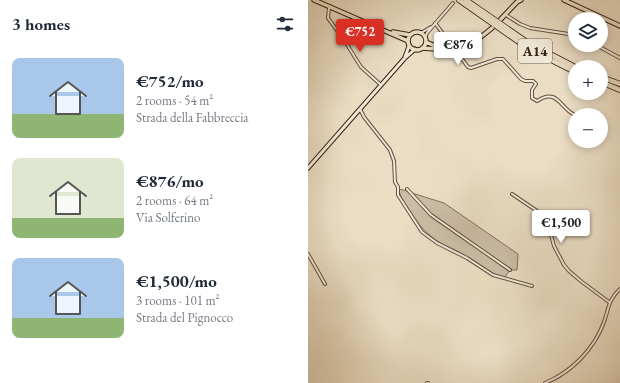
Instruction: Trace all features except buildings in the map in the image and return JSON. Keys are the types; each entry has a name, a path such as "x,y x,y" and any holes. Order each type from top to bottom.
{"highway":[{"name":"A14","path":"459,0 526,47 568,68"},
{"name":"A14","path":"466,0 528,42 568,63"},
{"path":"608,80 620,84"},
{"path":"608,85 620,90"}],"main road":[{"path":"314,0 408,41"},
{"path":"500,19 517,1 521,0"},
{"path":"559,0 585,12"},
{"path":"564,0 620,27"},
{"path":"608,22 620,27"},
{"path":"441,49 429,45 421,33 415,32 410,35 408,41 409,46 415,50 422,48 441,49 456,49 474,42 492,28"},
{"path":"382,29 410,35"},
{"path":"422,48 426,40"}],"street":[{"path":"426,40 427,33 453,3"},
{"path":"329,6 328,18 346,43 357,62 381,85"},
{"path":"505,14 520,24 530,28 568,34"},
{"path":"421,33 435,24"},
{"path":"435,24 456,49 469,68 497,59 503,59 521,79 525,81 533,81 536,84 532,90 532,98 537,101 543,97 549,96 558,100 568,112"},
{"path":"404,59 408,52 409,46"},
{"path":"308,168 404,59 415,50"},
{"path":"608,52 620,58"},
{"path":"360,109 364,117 390,150 394,161 395,182 398,187 398,195 422,232 437,243 468,258 493,275 532,286"},
{"path":"406,190 431,215 510,270"},
{"path":"512,194 543,215 548,221 554,246 564,265 569,271 609,302"},
{"path":"308,254 325,284"},
{"path":"545,383 574,365 588,350 599,334 609,302 620,289"}],"shaded area":[{"path":"399,189 444,203 518,254 517,270 510,270 504,278 498,276 459,252 434,239 416,220 403,201"}]}
